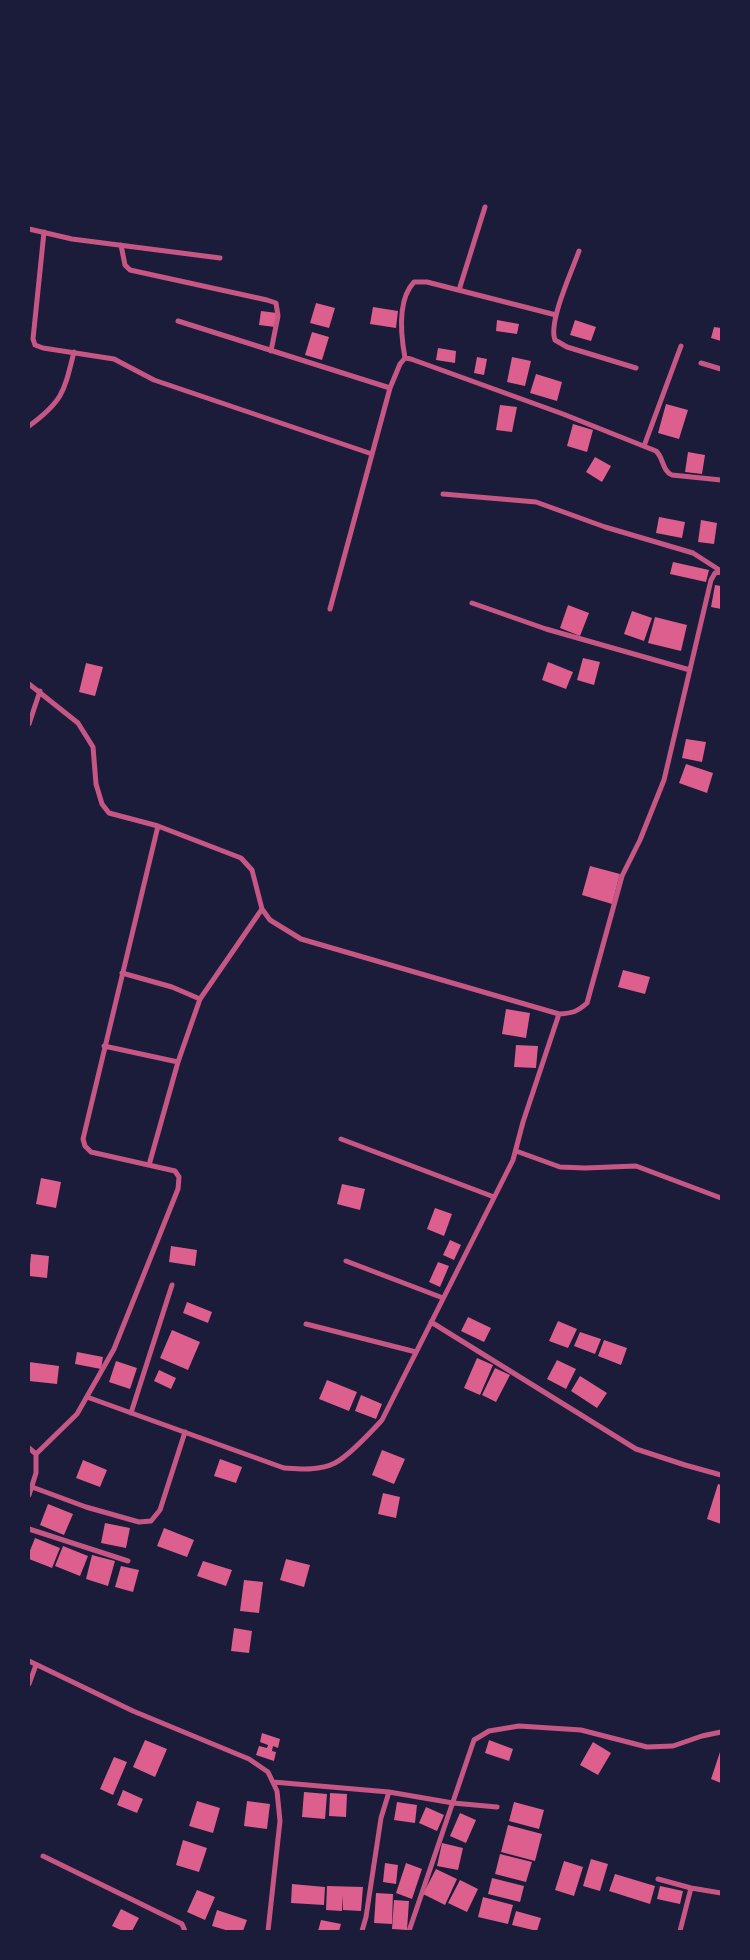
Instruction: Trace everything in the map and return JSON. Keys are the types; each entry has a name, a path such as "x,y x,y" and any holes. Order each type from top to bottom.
{"street":[{"path":"459,290 485,206"},
{"path":"29,230 72,239 220,258"},
{"path":"44,232 31,327 35,345 43,348 114,359 154,380 372,454"},
{"path":"121,245 125,265 130,270 267,300 276,304 278,316 271,351"},
{"path":"579,251 556,314 553,327 555,340 567,347 636,368"},
{"path":"405,358 400,334 404,300 414,282 427,282 556,314"},
{"path":"178,321 390,388"},
{"path":"644,446 681,346"},
{"path":"29,426 45,414 57,401 64,388 74,352"},
{"path":"330,609 390,388 400,364 405,358"},
{"path":"405,358 563,414 656,450 661,455 668,473 721,480"},
{"path":"701,363 721,369"},
{"path":"443,494 536,502 605,527 693,553 721,571"},
{"path":"29,684 78,723 93,746 96,784 102,804 109,813 158,826 241,858 252,870 262,909 270,920 302,939 559,1014 578,1012 587,1003 622,876 640,840 664,780 711,580 715,573 721,571"},
{"path":"472,603 546,629 690,670"},
{"path":"29,724 40,691"},
{"path":"29,1495 36,1474 36,1454 77,1414 114,1349 178,1189 179,1177 176,1171 91,1152 85,1146 83,1140 158,826"},
{"path":"150,1165 178,1062 200,998 262,909"},
{"path":"122,973 200,998"},
{"path":"87,1397 284,1468 310,1469 334,1463 364,1439 382,1420 513,1160 523,1122 559,1014"},
{"path":"104,1046 178,1062"},
{"path":"340,1139 494,1197"},
{"path":"516,1151 560,1167 636,1166 721,1198"},
{"path":"346,1261 443,1298"},
{"path":"131,1413 172,1286"},
{"path":"431,1322 636,1449 721,1475"},
{"path":"306,1324 416,1352"},
{"path":"32,1487 86,1507 139,1522 151,1520 160,1510 186,1432"},
{"path":"29,1448 36,1454"},
{"path":"29,1529 128,1561"},
{"path":"29,1661 133,1710 249,1759 268,1772 277,1791 280,1821 268,1931"},
{"path":"29,1684 36,1665"},
{"path":"409,1931 474,1740 489,1731 519,1726 581,1730 647,1746 674,1746 702,1736 721,1732"},
{"path":"273,1782 389,1792 453,1803 498,1807"},
{"path":"362,1931 366,1917 381,1818 389,1792"},
{"path":"43,1856 182,1924 185,1931"},
{"path":"658,1879 691,1888 721,1893"},
{"path":"680,1931 691,1888"}],"building":[{"path":"316,303 335,308 329,328 310,323"},
{"path":"373,307 398,311 396,328 370,324"},
{"path":"261,311 277,313 275,327 259,325"},
{"path":"497,320 519,324 517,334 496,331"},
{"path":"575,320 596,327 591,341 570,335"},
{"path":"714,327 721,328 721,341 711,338"},
{"path":"312,332 329,337 322,360 305,355"},
{"path":"438,348 456,351 455,363 436,360"},
{"path":"477,357 487,359 484,375 474,373"},
{"path":"512,357 531,361 525,386 507,382"},
{"path":"536,374 562,382 557,401 530,393"},
{"path":"666,404 688,410 679,439 658,433"},
{"path":"500,405 517,407 512,432 496,430"},
{"path":"573,424 593,430 587,452 567,446"},
{"path":"688,452 705,455 702,474 685,472"},
{"path":"595,457 611,466 602,482 586,472"},
{"path":"659,517 685,522 682,538 656,533"},
{"path":"701,520 717,523 714,544 698,542"},
{"path":"673,562 709,570 706,582 670,574"},
{"path":"715,585 721,586 721,609 711,607"},
{"path":"568,605 589,613 580,636 560,628"},
{"path":"632,611 652,618 644,641 624,634"},
{"path":"655,617 687,625 681,651 648,643"},
{"path":"583,658 600,662 594,685 577,680"},
{"path":"548,662 573,672 566,689 542,680"},
{"path":"86,663 103,667 95,696 79,692"},
{"path":"686,739 706,742 702,762 682,758"},
{"path":"686,764 713,773 707,793 679,783"},
{"path":"590,866 620,874 612,904 582,895"},
{"path":"623,970 650,977 645,994 618,987"},
{"path":"506,1009 530,1013 526,1038 502,1034"},
{"path":"516,1045 538,1046 536,1068 514,1067"},
{"path":"41,1178 61,1182 56,1208 36,1204"},
{"path":"342,1184 365,1189 360,1210 337,1204"},
{"path":"435,1208 452,1214 444,1236 427,1229"},
{"path":"450,1240 461,1245 454,1260 443,1255"},
{"path":"171,1246 197,1250 195,1266 169,1262"},
{"path":"31,1254 49,1256 47,1278 29,1276"},
{"path":"438,1262 449,1266 440,1287 429,1282"},
{"path":"187,1302 212,1312 208,1323 183,1313"},
{"path":"468,1317 491,1328 484,1342 461,1331"},
{"path":"558,1321 577,1329 568,1348 549,1341"},
{"path":"172,1330 200,1342 188,1370 160,1358"},
{"path":"580,1332 601,1339 595,1354 574,1346"},
{"path":"604,1340 627,1348 621,1365 598,1356"},
{"path":"77,1352 103,1357 101,1369 75,1364"},
{"path":"477,1358 493,1365 480,1395 464,1388"},
{"path":"557,1360 576,1369 566,1389 547,1379"},
{"path":"116,1361 137,1368 130,1389 109,1382"},
{"path":"29,1362 59,1366 57,1384 29,1381"},
{"path":"495,1368 510,1375 496,1402 482,1395"},
{"path":"159,1370 176,1378 171,1389 154,1381"},
{"path":"580,1376 607,1393 597,1408 571,1391"},
{"path":"327,1380 357,1392 349,1411 319,1399"},
{"path":"361,1395 382,1404 376,1419 355,1411"},
{"path":"382,1450 405,1459 394,1484 372,1475"},
{"path":"220,1459 242,1467 236,1483 214,1476"},
{"path":"83,1460 107,1470 100,1487 76,1478"},
{"path":"718,1484 721,1485 721,1524 707,1519"},
{"path":"383,1493 400,1497 396,1518 378,1514"},
{"path":"48,1504 73,1514 64,1535 40,1525"},
{"path":"105,1523 130,1528 126,1548 101,1543"},
{"path":"164,1528 194,1540 187,1557 157,1546"},
{"path":"35,1538 60,1548 52,1568 29,1559 29,1553"},
{"path":"63,1546 88,1556 80,1576 55,1566"},
{"path":"92,1555 115,1561 108,1586 86,1579"},
{"path":"286,1559 310,1565 304,1587 280,1580"},
{"path":"203,1561 232,1570 226,1586 197,1576"},
{"path":"121,1566 139,1570 133,1592 115,1587"},
{"path":"244,1580 263,1582 259,1613 240,1611"},
{"path":"234,1628 252,1631 249,1653 231,1651"},
{"path":"262,1733 280,1739 278,1748 273,1746 272,1751 276,1752 274,1761 256,1755 259,1746 267,1748 268,1745 260,1742"},
{"path":"145,1740 167,1749 155,1777 133,1767"},
{"path":"489,1740 513,1749 509,1761 485,1753"},
{"path":"593,1742 611,1753 598,1775 580,1765"},
{"path":"721,1749 721,1783 711,1779"},
{"path":"114,1757 127,1762 113,1795 100,1789"},
{"path":"123,1790 143,1799 137,1813 117,1805"},
{"path":"304,1792 327,1794 325,1819 302,1817"},
{"path":"330,1793 347,1794 346,1817 329,1816"},
{"path":"197,1801 220,1808 213,1833 189,1826"},
{"path":"247,1801 270,1804 267,1829 244,1826"},
{"path":"397,1802 417,1805 415,1823 394,1820"},
{"path":"514,1802 544,1810 539,1829 509,1821"},
{"path":"426,1807 444,1815 437,1831 419,1823"},
{"path":"460,1813 476,1820 466,1843 450,1836"},
{"path":"508,1825 542,1834 535,1861 501,1852"},
{"path":"183,1840 207,1848 199,1872 176,1865"},
{"path":"442,1843 463,1848 458,1870 437,1866"},
{"path":"500,1854 532,1862 526,1882 495,1874"},
{"path":"591,1859 608,1864 600,1891 583,1886"},
{"path":"564,1861 583,1867 574,1896 555,1890"},
{"path":"385,1863 398,1865 396,1884 383,1882"},
{"path":"406,1863 422,1869 412,1899 396,1893"},
{"path":"436,1869 457,1879 445,1905 423,1894"},
{"path":"615,1874 655,1886 650,1904 609,1891"},
{"path":"492,1878 524,1886 520,1902 488,1894"},
{"path":"460,1880 478,1889 467,1912 448,1903"},
{"path":"292,1884 325,1887 324,1905 291,1903"},
{"path":"327,1886 363,1887 361,1911 343,1910 343,1895 342,1911 326,1910"},
{"path":"660,1886 683,1891 680,1904 657,1899"},
{"path":"197,1890 215,1897 205,1920 187,1912"},
{"path":"376,1893 393,1894 392,1924 374,1923"},
{"path":"483,1897 513,1905 508,1924 478,1917"},
{"path":"394,1900 409,1901 407,1930 392,1929"},
{"path":"121,1909 139,1918 132,1931 123,1931 112,1926"},
{"path":"217,1910 247,1920 243,1931 229,1931 212,1926"},
{"path":"516,1911 541,1918 537,1931 512,1925"},
{"path":"321,1920 341,1924 339,1931 318,1931"}]}
